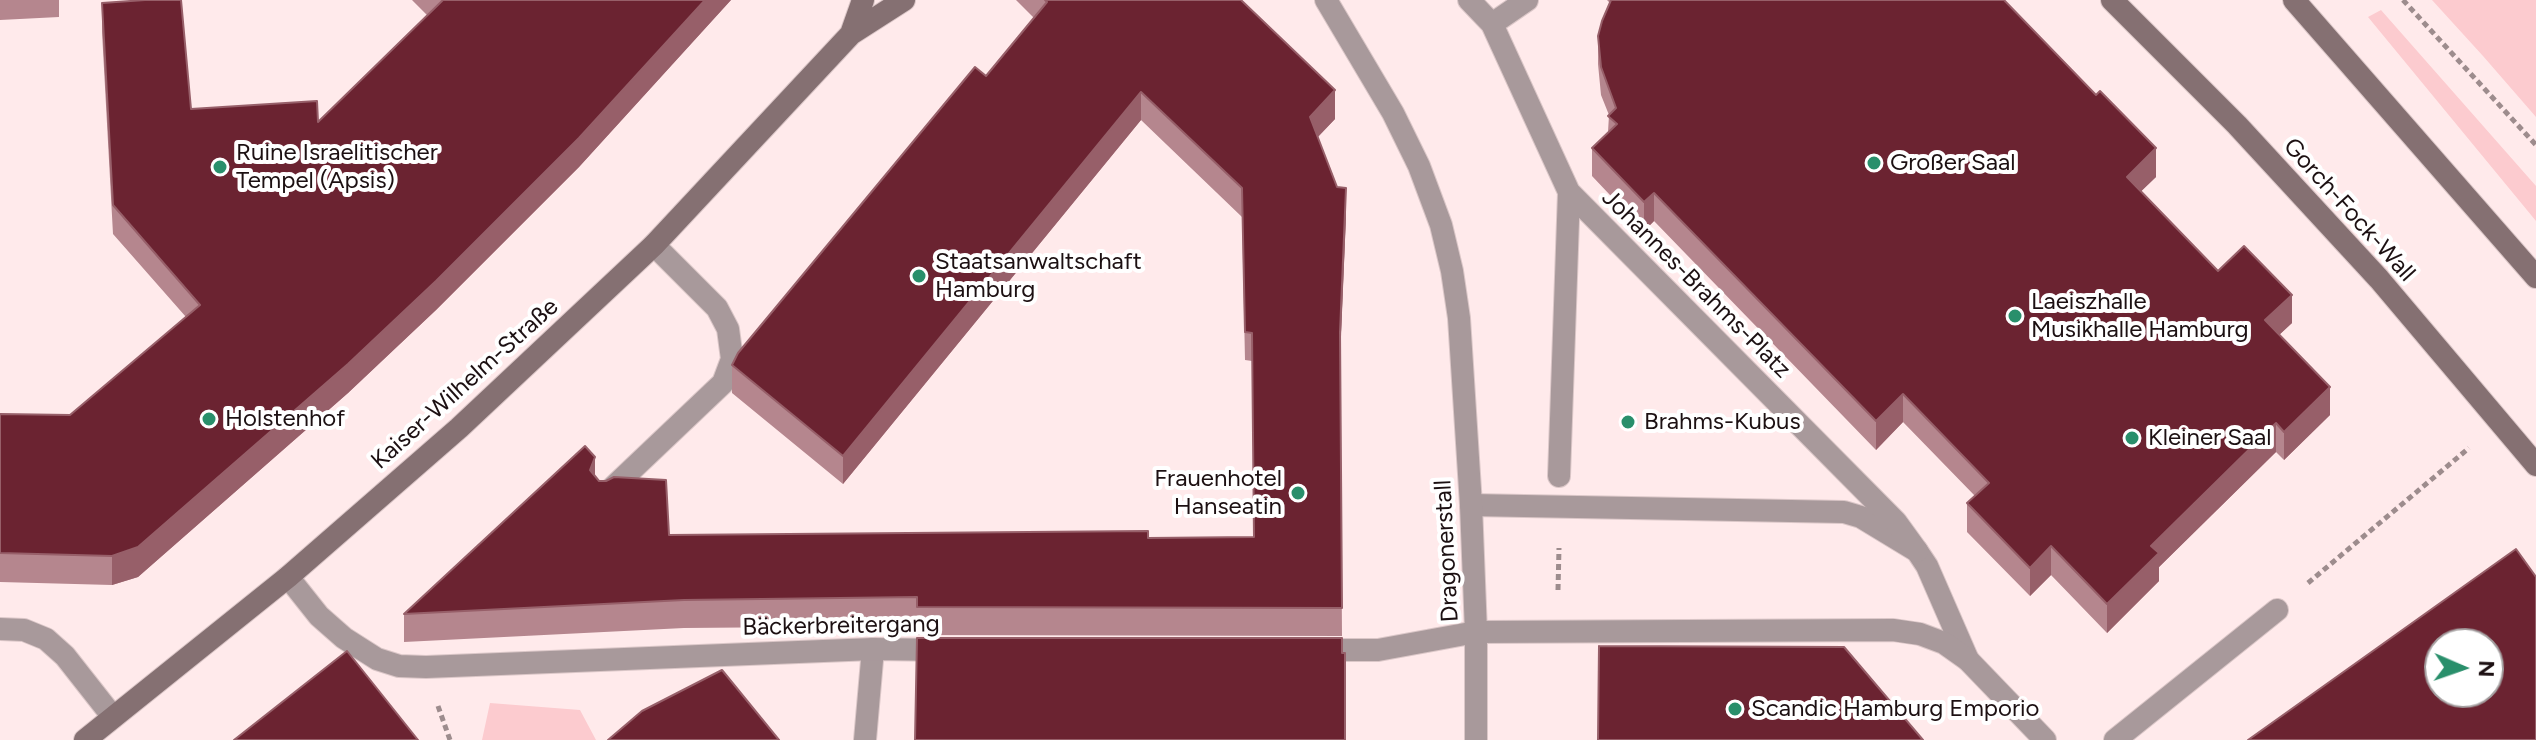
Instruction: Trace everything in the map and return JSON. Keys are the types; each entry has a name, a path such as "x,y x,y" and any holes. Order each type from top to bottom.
{"main road":[{"name":"Kaiser-Wilhelm-Straße","path":"851,34 863,0"},
{"name":"Kaiser-Wilhelm-Straße","path":"85,740 288,577 459,428 654,245 851,34 904,0"},
{"name":"Gorch-Fock-Wall","path":"2112,0 2237,125 2379,279 2536,465"},
{"path":"2294,0 2536,277"}],"street":[{"name":"Dragonerstall","path":"1326,0 1393,113 1419,166 1441,225 1452,271 1459,318 1476,632 1893,630 1920,634 1944,643 1968,660"},
{"name":"Johannes-Brahms-Platz","path":"1469,0 1492,24 1569,192 1896,522 1927,566 1968,660"},
{"path":"1492,24 1527,0"},
{"name":"Johannes-Brahms-Platz","path":"1559,476 1569,192"},
{"path":"604,496 723,383 732,359 728,329 717,308 654,245"},
{"path":"1471,505 1844,512 1861,517 1917,551"},
{"name":"Bäckerbreitergang","path":"288,577 319,616 344,638 377,659 399,666 873,649 968,650"},
{"path":"2115,740 2277,610"},
{"path":"0,629 24,630 46,639 65,656 113,717"},
{"path":"1299,650 1378,650 1476,632 1476,740"},
{"path":"865,740 873,649"},
{"path":"1968,660 2045,740"}],"path":[{"path":"2403,0 2536,145"},
{"path":"2277,610 2500,422"},
{"path":"1558,631 1559,508"}],"shaded area":[{"path":"2432,0 2536,0 2536,117 2483,56"},
{"path":"2381,10 2536,186 2536,221 2368,17"},
{"path":"490,703 580,710 596,740 482,740"}],"building":[{"path":"181,0 191,109 317,101 318,122 443,0 705,0 579,138 436,281 348,364 138,547 112,556 0,553 0,414 70,415 200,305 113,205 102,3"},
{"path":"1045,0 1241,0 1335,90 1310,117 1337,187 1346,188 1340,332 1342,608 917,607 917,597 684,600 404,614 585,446 595,457 590,470 599,481 614,477 666,480 669,535 1148,531 1148,538 1254,537 1252,333 1245,332 1242,188 1141,92 843,456 732,365 738,353 975,67 986,76 1047,2"},
{"name":"Laeiszhalle Musikhalle Hamburg","path":"1611,0 2004,0 2096,95 2100,91 2156,148 2127,177 2218,271 2244,246 2292,295 2265,320 2330,387 2284,432 2276,423 2151,546 2159,553 2107,604 2051,546 2030,568 1967,503 1989,483 1903,394 1876,421 1654,193 1644,202 1592,148 1617,124 1608,116 1616,108 1601,67 1598,36"},
{"path":"2516,549 2536,577 2536,740 2248,740"},
{"path":"917,638 1342,638 1342,653 1345,653 1345,740 915,740"},
{"name":"Scandic Hamburg Emporio","path":"1599,646 1844,647 1923,740 1598,740"},
{"path":"347,651 418,740 234,740"},
{"path":"722,670 779,740 608,740 642,711"}],"place":[{"name":"Großer Saal","path":"1874,163"},
{"name":"Ruine Israelitischer Tempel (Apsis)","path":"220,167"},
{"name":"Staatsanwaltschaft Hamburg","path":"919,276"},
{"name":"Laeiszhalle Musikhalle Hamburg","path":"2015,316"},
{"name":"Holstenhof","path":"209,419"},
{"name":"Brahms-Kubus","path":"1628,422"},
{"name":"Kleiner Saal","path":"2132,438"},
{"name":"Frauenhotel Hanseatin","path":"1298,493"},
{"name":"Scandic Hamburg Emporio","path":"1735,709"}]}
